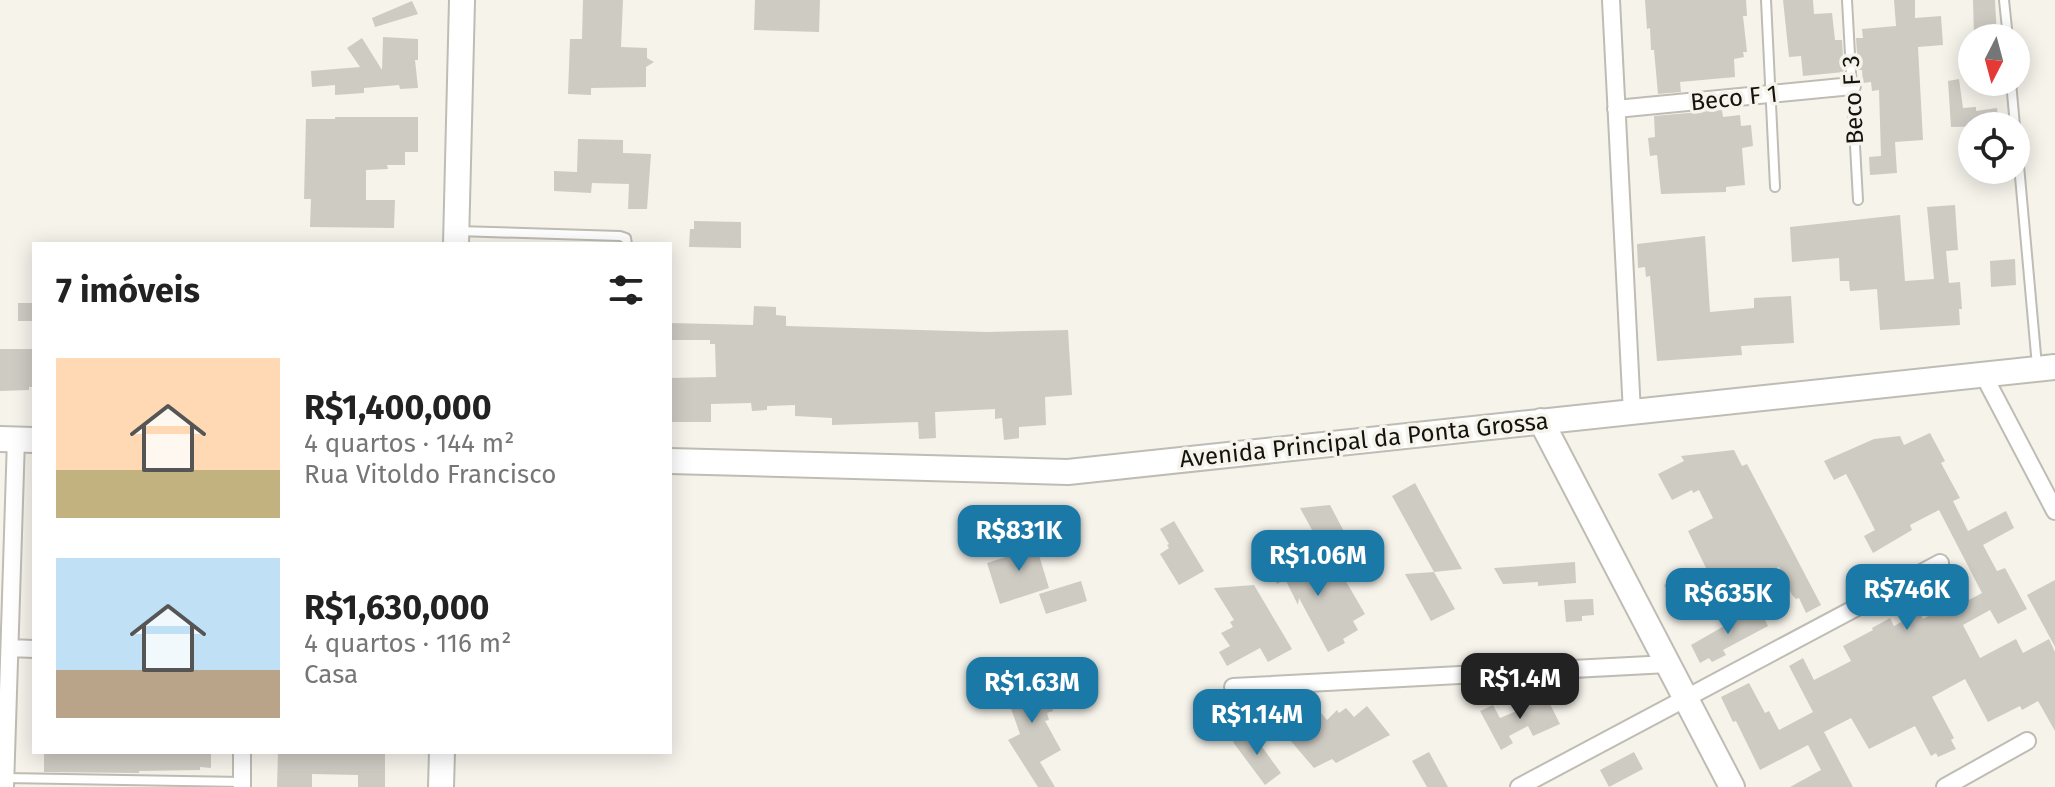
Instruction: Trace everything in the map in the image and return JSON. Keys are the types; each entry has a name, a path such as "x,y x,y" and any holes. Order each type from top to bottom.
{"main road":[{"path":"456,237 462,0"},
{"name":"Avenida Principal da Ponta Grossa","path":"672,461 1068,472 2046,368"},
{"path":"1541,421 1732,787"},
{"path":"441,787 442,754"}],"street":[{"path":"1611,0 1632,413"},
{"name":"Beco F 1","path":"1616,109 1852,86"},
{"path":"1983,374 2055,511"},
{"path":"6,783 17,439"},
{"path":"1519,787 1940,563"},
{"path":"10,648 32,649"},
{"path":"1233,687 1668,664"},
{"path":"1945,787 2027,741"},
{"path":"242,754 242,784"}],"lane":[{"path":"1766,0 1775,187"},
{"name":"Beco F 3","path":"1847,0 1858,200"},
{"path":"2004,0 2007,24"},
{"path":"2023,184 2046,368"},
{"path":"526,242 527,233"},
{"path":"456,237 527,233 620,236 626,238 627,242"},
{"path":"6,783 242,784"}],"building":[{"path":"583,0 623,0 621,47 647,48 647,58 654,62 646,67 646,87 591,88 591,95 568,94 570,39 582,39"},
{"path":"755,0 820,0 819,32 754,30"},
{"path":"1645,0 1746,0 1747,16 1743,16 1747,52 1743,52 1744,57 1734,59 1735,77 1680,82 1681,92 1658,94"},
{"path":"1783,0 1813,0 1814,14 1832,13 1835,40 1842,40 1844,72 1803,76 1801,56 1789,57"},
{"path":"1894,0 1915,0 1915,18 1941,16 1943,45 1918,47 1923,140 1895,142 1897,173 1870,175 1869,157 1881,156 1879,90 1872,91 1871,82 1863,83 1862,70 1858,70 1856,38 1863,38 1862,29 1896,26"},
{"path":"1973,0 1995,0 1996,24 1974,24"},
{"path":"412,1 418,14 375,27 372,18"},
{"path":"383,37 418,39 418,60 415,60 418,88 400,89 399,85 364,88 364,93 335,95 335,85 312,87 311,71 360,67 347,48 362,38 382,70"},
{"path":"1958,79 1958,96 1961,96 1963,108 1976,107 1976,111 1997,108 1997,112 1958,112 1958,127 1951,127 1948,81"},
{"path":"1722,110 1723,117 1740,115 1741,126 1751,125 1753,146 1742,148 1745,185 1726,187 1726,192 1661,194 1657,155 1650,156 1648,138 1655,137 1654,116"},
{"path":"418,117 418,152 405,152 405,165 366,170 366,200 395,200 394,228 310,227 311,199 304,199 306,119"},
{"path":"578,139 623,140 623,153 651,154 647,209 628,209 629,184 592,183 591,193 554,191 554,171 577,172"},
{"path":"1955,205 1958,250 1946,251 1949,283 1960,282 1960,325 1880,330 1877,289 1850,291 1849,281 1840,281 1839,258 1792,262 1790,227 1900,215 1905,281 1934,279 1927,207"},
{"path":"694,221 741,222 741,248 689,247 690,229 694,229"},
{"path":"1705,236 1710,312 1754,308 1754,298 1791,296 1794,343 1741,346 1742,355 1657,361 1650,276 1646,277 1645,267 1638,268 1637,244"},
{"path":"2015,259 2016,285 1991,287 1990,261"},
{"path":"18,303 32,303 32,321 18,321"},
{"path":"754,306 776,307 776,315 786,316 786,326 987,332 1068,330 1072,395 1045,397 1046,425 1019,427 1019,438 1004,440 1002,418 995,419 995,409 935,412 936,438 919,439 918,422 832,425 832,418 795,416 795,405 767,406 767,410 752,411 751,403 711,404 711,422 672,422 672,378 716,377 715,344 710,344 710,340 672,340 672,323 753,325"},
{"path":"0,349 32,349 32,387 29,390 0,391"},
{"path":"1930,433 1945,461 1941,463 1960,498 1953,501 1968,531 2006,511 2014,528 1983,545 1997,571 2005,568 2027,609 1998,624 1990,610 1963,625 1980,658 2016,639 2023,653 2049,639 2055,652 2055,731 2038,701 1988,722 1965,679 1932,697 1954,738 1951,740 1956,749 1938,757 1936,753 1931,756 1915,726 1869,749 1851,718 1824,732 1853,787 1790,787 1821,770 1808,745 1760,770 1721,697 1749,683 1765,713 1769,711 1779,730 1813,712 1789,666 1803,658 1814,680 1851,661 1843,646 1890,618 1894,626 1919,612 1923,619 1951,604 1954,608 1982,593 1939,510 1910,525 1912,530 1873,553 1864,536 1875,530 1854,489 1846,474 1834,480 1824,461 1874,439 1900,436 1904,445"},
{"path":"1734,450 1742,466 1747,464 1821,605 1806,613 1799,598 1792,595 1779,567 1729,590 1726,584 1698,599 1694,603 1696,607 1681,615 1664,585 1678,580 1681,584 1707,570 1688,531 1713,518 1699,490 1693,493 1692,490 1672,500 1658,474 1684,461 1681,456"},
{"path":"1415,483 1462,569 1434,572 1392,496"},
{"path":"1330,505 1357,556 1333,568 1300,508"},
{"path":"1174,521 1204,571 1179,585 1160,554 1169,548 1169,544 1160,529"},
{"path":"1034,539 1049,588 1000,604 987,563 1018,553 1016,544"},
{"path":"1283,542 1300,571 1300,581 1344,578 1365,614 1353,621 1358,630 1343,639 1345,643 1328,652 1299,598 1298,605 1285,579 1277,584 1261,555"},
{"path":"1575,562 1576,583 1538,586 1538,582 1503,584 1494,568"},
{"path":"1434,572 1455,609 1431,621 1405,574"},
{"path":"2055,580 2055,647 2027,595"},
{"path":"1081,581 1087,601 1046,614 1039,594"},
{"path":"1254,585 1292,649 1268,662 1260,648 1227,666 1219,652 1230,646 1221,633 1233,627 1230,622 1234,620 1214,588"},
{"path":"1593,599 1594,615 1582,616 1582,621 1566,622 1564,600"},
{"path":"1752,610 1754,615 1761,612 1768,626 1723,650 1726,655 1712,662 1709,658 1700,663 1691,645"},
{"path":"1034,672 1036,676 1041,675 1053,711 1047,713 1049,720 1045,721 1061,750 1040,762 1055,787 1038,787 1008,740 1020,734 1002,683"},
{"path":"1547,698 1560,724 1533,736 1528,726 1509,736 1513,743 1501,750 1480,711 1493,705 1500,718"},
{"path":"1311,701 1327,720 1337,710 1339,713 1346,708 1354,717 1367,706 1390,735 1336,763 1332,759 1314,768 1284,733 1298,720 1294,716"},
{"path":"1249,729 1281,773 1265,785 1233,742"},
{"path":"1429,752 1448,787 1427,787 1412,761"},
{"path":"1634,752 1643,769 1609,787 1600,770"},
{"path":"44,754 211,754 211,768 200,767 200,770 44,772"},
{"path":"278,754 385,754 385,787 358,787 358,775 312,774 312,787 277,787"}]}
